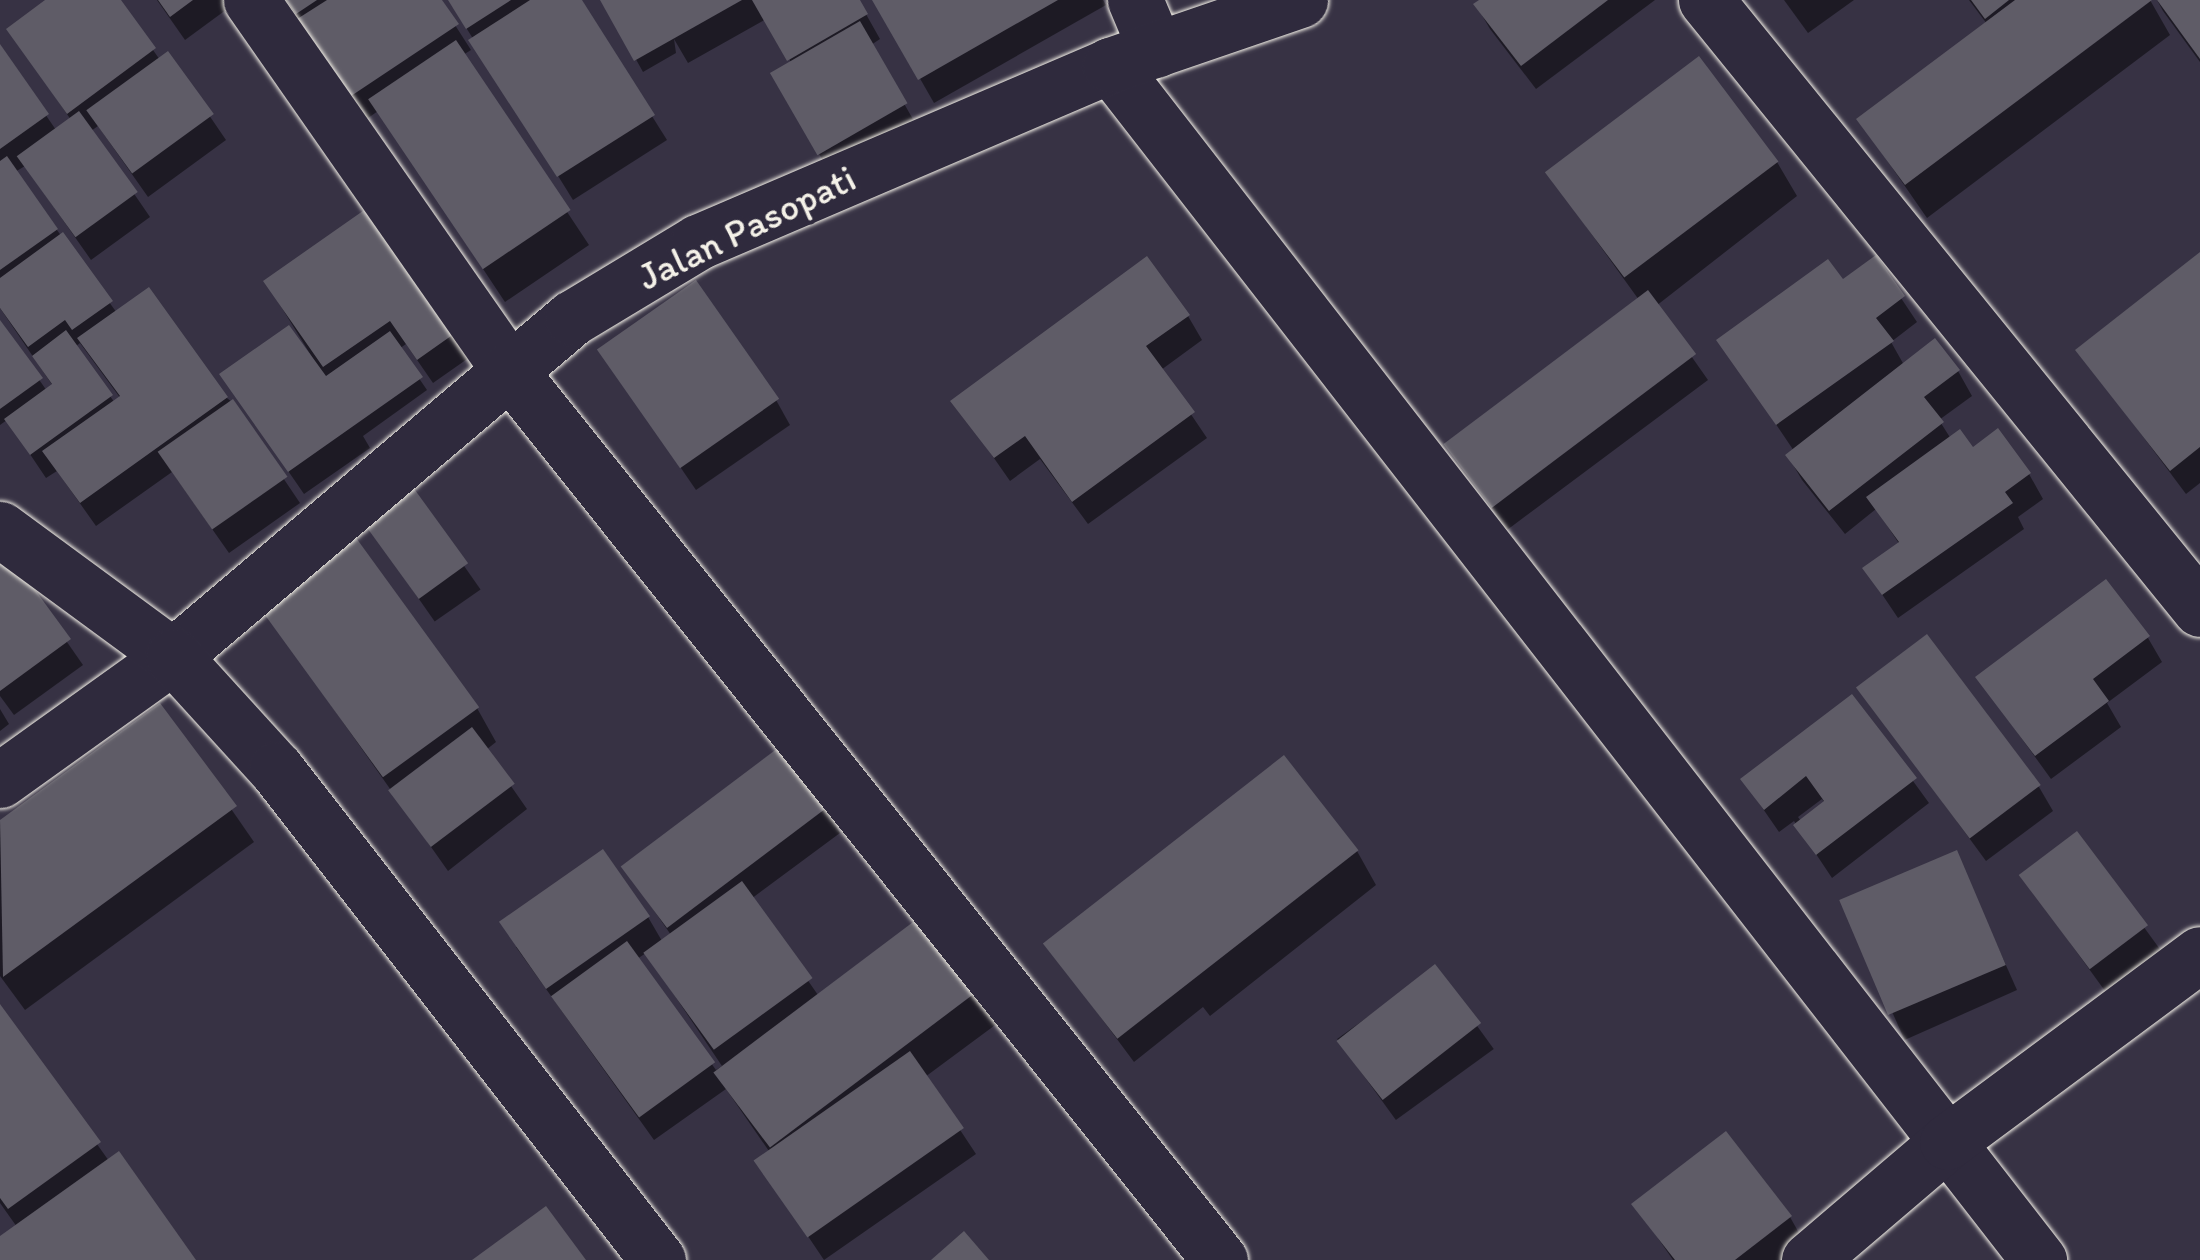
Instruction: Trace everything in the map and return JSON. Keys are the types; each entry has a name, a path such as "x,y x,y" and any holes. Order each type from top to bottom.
{"street":[{"path":"250,0 509,370 1220,1260"},
{"path":"1135,0 1133,57 2038,1260"},
{"name":"Jalan Pasopati","path":"0,780 173,656 572,318 698,242 1133,57 1300,0"},
{"path":"1706,0 2200,609"},
{"path":"0,530 173,656 276,769 658,1260"},
{"path":"1809,1260 1947,1142 2200,954"}],"building":[{"path":"45,0 121,0 156,48 67,114 6,29"},
{"path":"158,0 193,0 170,17"},
{"path":"286,0 317,0 296,14"},
{"path":"327,0 442,0 459,24 345,100 294,21"},
{"path":"448,0 511,0 466,29"},
{"path":"530,0 582,0 655,115 557,177 468,40"},
{"path":"600,0 742,0 634,61"},
{"path":"752,0 860,0 868,14 787,61"},
{"path":"872,0 1058,0 918,80"},
{"path":"1479,0 1608,0 1521,66 1473,4"},
{"path":"1971,0 2009,0 1985,19"},
{"path":"2015,0 2152,0 1905,185 1856,119"},
{"path":"2157,0 2200,0 2200,59"},
{"path":"860,21 908,103 817,155 770,73"},
{"path":"456,40 571,210 483,269 368,99"},
{"path":"0,44 49,114 0,149"},
{"path":"168,51 214,114 132,173 86,110"},
{"path":"1699,56 1778,161 1624,278 1545,172"},
{"path":"79,111 138,192 75,237 17,156"},
{"path":"7,156 58,229 0,270 0,161"},
{"path":"380,199 468,324 417,360 390,321 323,367 263,281"},
{"path":"63,232 113,301 72,330 65,320 28,347 0,308 0,278"},
{"path":"2200,252 2200,447 2170,471 2075,350"},
{"path":"1876,255 1905,296 1876,318 1894,341 1776,425 1716,340 1828,259 1843,279"},
{"path":"1147,256 1190,315 1146,346 1195,412 1072,502 1025,436 994,458 950,401"},
{"path":"696,280 779,399 680,468 597,349"},
{"path":"149,287 228,397 80,503 42,451 120,396 77,338"},
{"path":"1648,290 1696,354 1492,508 1444,444"},
{"path":"0,320 43,378 0,409"},
{"path":"289,325 326,376 390,331 423,377 288,472 219,374"},
{"path":"66,330 113,395 30,455 4,419 52,384 32,356"},
{"path":"1935,338 1960,370 1924,397 1944,422 1829,511 1785,455"},
{"path":"233,399 287,477 212,530 158,452"},
{"path":"1998,428 2031,473 2005,492 2013,503 1882,595 1862,568 1899,542 1866,497 1960,429 1973,447"},
{"path":"407,479 468,563 419,599 358,515"},
{"path":"354,535 479,707 383,777 258,605"},
{"path":"0,542 71,639 0,691"},
{"path":"2106,579 2150,636 2093,679 2109,701 2035,756 1975,677"},
{"path":"1927,634 2041,785 1970,839 1856,688"},
{"path":"1852,694 1917,778 1816,855 1793,825 1824,801 1806,776 1764,810 1740,779"},
{"path":"160,703 237,806 3,977 0,820"},
{"path":"472,727 515,784 431,847 388,790"},
{"path":"782,745 828,806 667,928 621,867"},
{"path":"1284,755 1358,850 1117,1039 1043,943"},
{"path":"2077,831 2148,925 2090,969 2019,875"},
{"path":"603,849 650,916 546,989 499,922"},
{"path":"1957,850 2006,965 1888,1015 1839,900"},
{"path":"742,881 813,978 714,1050 643,953"},
{"path":"933,907 990,982 770,1148 713,1072"},
{"path":"627,941 715,1062 639,1118 551,996"},
{"path":"1435,964 1481,1023 1383,1100 1336,1041"},
{"path":"0,1004 101,1142 8,1209 0,1198"},
{"path":"910,1051 964,1128 807,1238 754,1161"},
{"path":"1726,1131 1792,1216 1735,1260 1675,1260 1631,1204"},
{"path":"119,1151 196,1260 0,1260 0,1236"},
{"path":"546,1206 586,1260 472,1260"},
{"path":"964,1231 989,1260 931,1260"}]}
